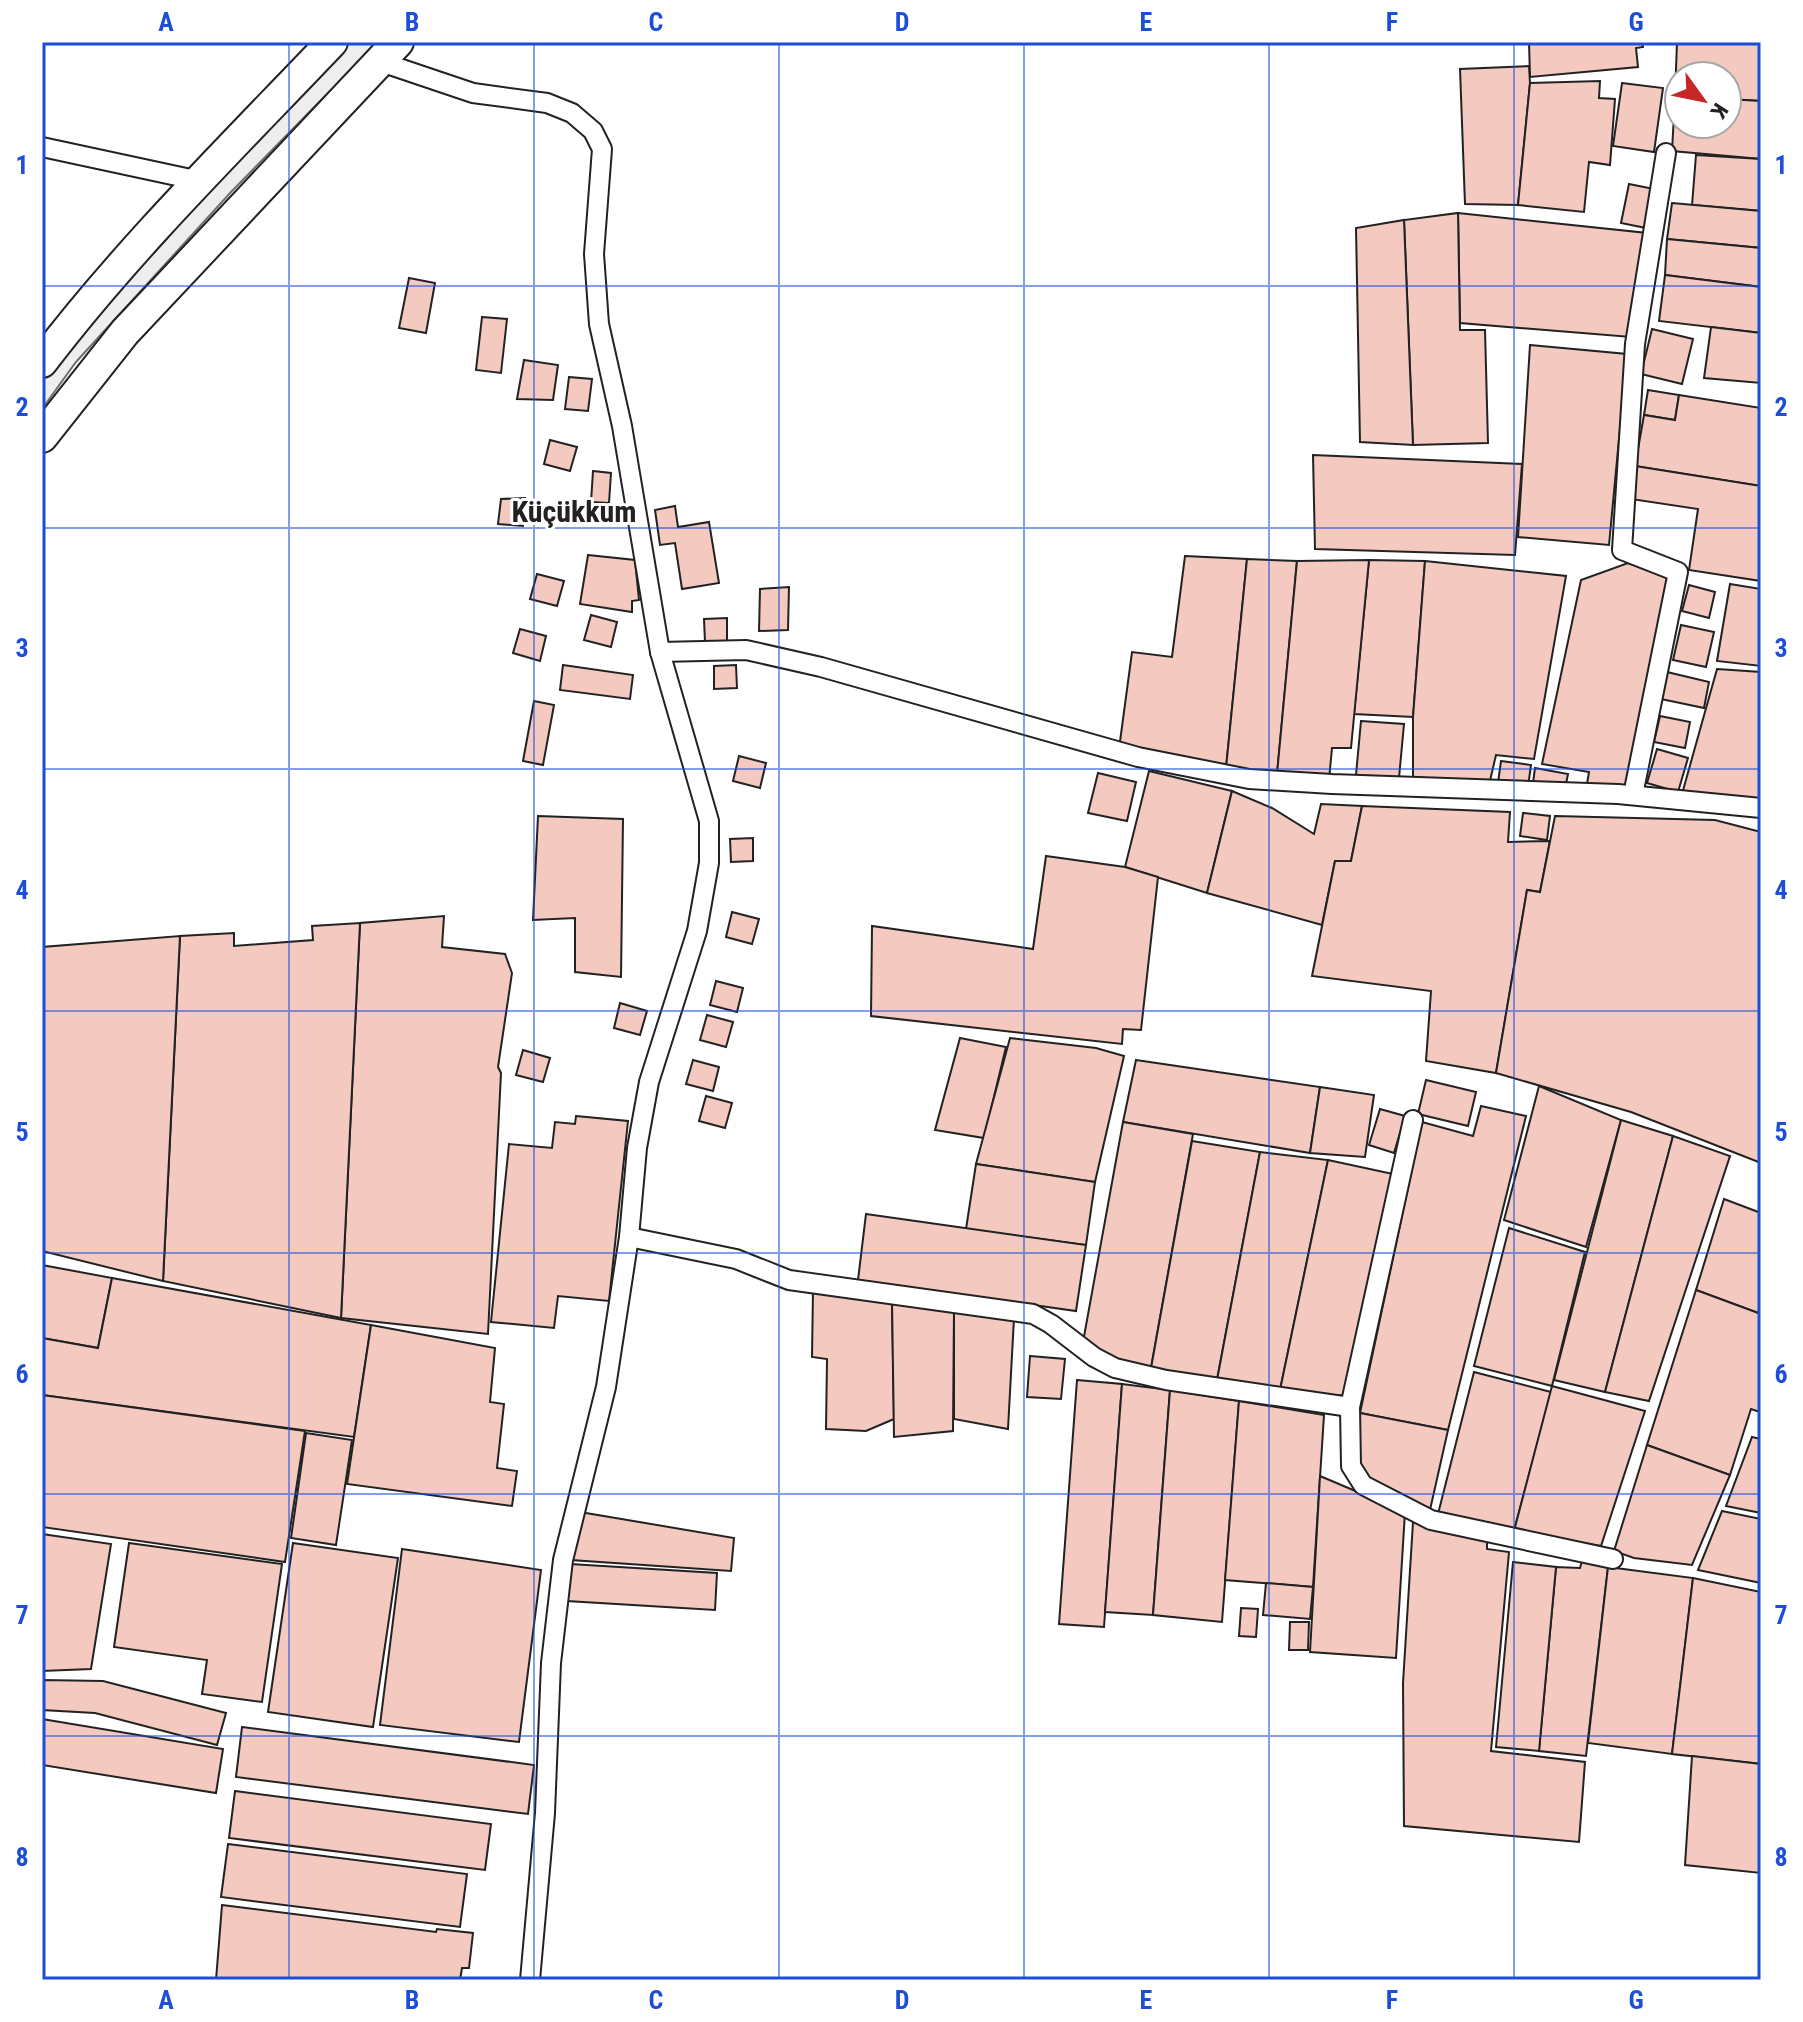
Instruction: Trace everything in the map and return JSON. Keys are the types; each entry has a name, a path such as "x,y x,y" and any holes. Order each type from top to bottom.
{"highway":[{"path":"42,362 69,326 200,181 332,42"},
{"path":"42,437 125,332 390,52"}],"street":[{"path":"390,52 473,93 547,103 572,113 593,131 602,149 594,254 599,324 622,426 660,652 709,821 709,863 697,931 649,1082 637,1148 629,1237 606,1387 563,1560 551,1663 545,1813 530,1980"},
{"path":"42,147 200,181"},
{"path":"1633,795 1678,572 1622,550 1635,344 1666,153"},
{"path":"660,652 746,650 821,667 1138,757 1249,779 1633,795 1761,808"},
{"path":"1413,1120 1350,1407 1351,1466 1363,1485 1431,1520 1613,1559"},
{"path":"629,1237 736,1259 789,1280 1033,1314 1115,1368 1166,1380 1350,1407"}],"shaded area":[{"path":"350,42 378,42 231,192 76,362 42,409 42,378 64,351 217,181"}],"building":[{"path":"1529,42 1642,42 1643,47 1636,48 1638,67 1530,77"},
{"path":"1677,42 1761,42 1761,101 1743,100 1743,60 1676,60"},
{"path":"1529,66 1518,205 1465,204 1460,69"},
{"path":"1600,81 1599,98 1615,99 1610,165 1589,162 1584,212 1518,205 1530,83"},
{"path":"1622,83 1663,88 1654,152 1613,146"},
{"path":"1743,100 1761,101 1761,159 1672,151 1673,140 1743,140"},
{"path":"1696,155 1761,159 1761,211 1692,205"},
{"path":"1629,184 1654,189 1646,228 1621,223"},
{"path":"1672,203 1761,211 1761,248 1667,239"},
{"path":"1458,213 1647,233 1631,337 1460,323"},
{"path":"1458,213 1460,330 1485,330 1488,443 1413,445 1404,220"},
{"path":"1404,220 1413,445 1360,442 1356,228"},
{"path":"1667,239 1761,248 1761,287 1665,275"},
{"path":"1665,275 1761,287 1761,333 1659,321"},
{"path":"409,278 435,283 426,333 399,328"},
{"path":"482,317 507,319 501,373 476,370"},
{"path":"1711,327 1761,333 1761,383 1704,378"},
{"path":"1652,329 1693,339 1682,384 1641,374"},
{"path":"1530,345 1627,354 1609,545 1518,537"},
{"path":"524,360 558,365 553,400 517,399"},
{"path":"569,377 592,379 588,411 565,409"},
{"path":"1648,390 1679,395 1675,420 1644,415"},
{"path":"1679,395 1761,408 1761,486 1635,466 1644,415 1675,420"},
{"path":"550,440 577,447 570,471 544,464"},
{"path":"1313,455 1522,464 1515,555 1315,549"},
{"path":"1635,466 1761,486 1761,581 1689,570 1698,509 1631,499"},
{"path":"593,471 611,473 609,503 591,502"},
{"path":"525,498 523,526 498,524 501,499"},
{"path":"675,506 678,527 709,522 719,583 682,589 675,543 660,545 655,510"},
{"path":"588,555 635,560 639,600 632,601 632,612 580,604"},
{"path":"1185,556 1247,559 1226,768 1119,749 1132,652 1172,657"},
{"path":"1247,559 1297,561 1277,774 1226,768"},
{"path":"1369,560 1425,561 1413,717 1354,714"},
{"path":"1369,560 1351,748 1332,748 1329,780 1277,774 1297,561"},
{"path":"1425,561 1566,576 1534,759 1496,755 1489,785 1413,779 1413,717"},
{"path":"1628,563 1671,579 1626,788 1587,784 1589,772 1542,764 1581,580"},
{"path":"537,574 564,581 557,606 530,599"},
{"path":"1730,584 1761,589 1761,666 1717,661"},
{"path":"1689,585 1715,592 1709,618 1682,611"},
{"path":"789,587 788,630 759,631 760,589"},
{"path":"591,615 617,622 611,647 584,640"},
{"path":"727,618 727,641 705,642 704,619"},
{"path":"1681,625 1714,632 1706,667 1673,660"},
{"path":"520,629 546,636 540,661 513,653"},
{"path":"563,665 633,675 630,699 560,690"},
{"path":"736,665 737,688 714,689 714,666"},
{"path":"1717,669 1761,672 1761,801 1682,794"},
{"path":"1667,672 1709,682 1704,708 1661,699"},
{"path":"534,701 554,705 543,765 523,761"},
{"path":"1660,716 1690,722 1685,748 1654,742"},
{"path":"1361,721 1404,724 1399,778 1356,775"},
{"path":"1657,749 1688,758 1678,792 1647,783"},
{"path":"739,756 766,763 760,788 733,781"},
{"path":"1501,761 1531,765 1528,787 1498,783"},
{"path":"1535,768 1568,774 1565,789 1533,783"},
{"path":"1149,771 1232,791 1207,893 1125,867"},
{"path":"1098,773 1136,782 1127,821 1088,813"},
{"path":"1232,791 1272,808 1314,834 1321,804 1362,806 1351,861 1335,861 1322,925 1207,893"},
{"path":"1362,806 1510,812 1508,842 1550,841 1540,892 1527,890 1496,1073 1426,1061 1431,991 1312,976 1335,861 1351,861"},
{"path":"1523,813 1550,816 1547,840 1520,836"},
{"path":"538,816 623,819 621,977 575,972 575,918 533,920"},
{"path":"1555,816 1715,820 1761,832 1761,1163 1631,1112 1496,1073 1527,890 1540,892"},
{"path":"753,838 753,861 731,862 730,839"},
{"path":"1046,856 1125,867 1158,877 1141,1030 1123,1029 1122,1044 871,1016 872,926 1033,949"},
{"path":"732,912 759,919 752,944 726,937"},
{"path":"444,916 442,947 505,954 512,973 498,1067 501,1073 488,1334 341,1318 360,923"},
{"path":"360,923 341,1318 163,1281 180,936 234,933 234,946 313,940 312,926"},
{"path":"180,936 163,1281 42,1251 42,947"},
{"path":"716,981 743,988 737,1012 710,1005"},
{"path":"620,1003 647,1011 640,1035 614,1028"},
{"path":"707,1015 733,1022 726,1047 700,1040"},
{"path":"960,1038 1006,1047 984,1138 935,1130"},
{"path":"1010,1038 1096,1048 1124,1056 1095,1182 976,1164"},
{"path":"523,1050 550,1058 543,1082 516,1075"},
{"path":"693,1060 719,1067 713,1091 686,1084"},
{"path":"1136,1060 1320,1087 1310,1153 1123,1122"},
{"path":"1426,1080 1476,1092 1468,1126 1418,1114"},
{"path":"1539,1086 1621,1120 1586,1247 1504,1220"},
{"path":"1320,1087 1374,1095 1365,1157 1310,1153"},
{"path":"706,1096 732,1103 725,1128 699,1121"},
{"path":"1481,1106 1526,1116 1448,1430 1360,1413 1422,1122 1473,1136"},
{"path":"1380,1109 1405,1116 1394,1153 1369,1145"},
{"path":"576,1116 628,1121 609,1301 558,1296 554,1328 491,1322 509,1144 552,1148 555,1122 575,1124"},
{"path":"1621,1120 1673,1136 1605,1392 1554,1380"},
{"path":"1123,1122 1193,1134 1151,1368 1123,1364 1083,1342"},
{"path":"1673,1136 1730,1156 1649,1401 1605,1392"},
{"path":"1192,1141 1260,1152 1217,1380 1151,1368"},
{"path":"1260,1152 1328,1160 1280,1390 1217,1380"},
{"path":"1328,1160 1393,1174 1345,1395 1323,1397 1280,1390"},
{"path":"976,1164 1095,1182 1086,1245 966,1229"},
{"path":"1724,1199 1761,1213 1761,1304 1758,1313 1696,1290"},
{"path":"866,1214 1086,1245 1076,1311 858,1280"},
{"path":"1509,1228 1585,1252 1552,1386 1474,1366"},
{"path":"42,1265 112,1278 98,1348 42,1338"},
{"path":"112,1278 371,1325 354,1437 42,1395 42,1338 98,1348"},
{"path":"813,1289 892,1301 894,1419 866,1431 826,1429 827,1359 812,1357"},
{"path":"1696,1290 1761,1314 1761,1410 1751,1409 1730,1475 1647,1445"},
{"path":"892,1301 954,1309 953,1431 894,1437"},
{"path":"954,1309 1014,1318 1008,1429 954,1419"},
{"path":"371,1325 495,1348 490,1402 504,1404 497,1468 517,1471 512,1506 347,1484"},
{"path":"1030,1356 1065,1359 1061,1399 1027,1397"},
{"path":"1474,1372 1551,1392 1514,1531 1438,1514"},
{"path":"1077,1380 1122,1384 1104,1627 1059,1624"},
{"path":"1122,1384 1170,1390 1153,1615 1105,1612"},
{"path":"1552,1386 1645,1411 1601,1546 1514,1531"},
{"path":"1170,1390 1239,1401 1222,1622 1153,1615"},
{"path":"42,1395 305,1431 285,1562 42,1527"},
{"path":"1239,1401 1324,1415 1313,1587 1225,1580"},
{"path":"1360,1413 1448,1430 1430,1510 1365,1477 1357,1465 1354,1444"},
{"path":"306,1433 352,1440 336,1545 291,1538"},
{"path":"1752,1437 1761,1439 1761,1513 1726,1506"},
{"path":"1647,1445 1730,1475 1692,1565 1634,1558 1614,1551"},
{"path":"1320,1476 1405,1512 1396,1658 1310,1652"},
{"path":"1722,1511 1761,1519 1761,1583 1698,1570"},
{"path":"580,1512 734,1538 731,1571 571,1560"},
{"path":"1413,1522 1487,1540 1487,1549 1509,1552 1491,1751 1585,1762 1579,1842 1404,1826 1403,1683"},
{"path":"42,1534 111,1544 91,1669 42,1671"},
{"path":"129,1543 282,1564 262,1702 202,1694 207,1660 114,1647"},
{"path":"293,1543 398,1558 373,1727 268,1712"},
{"path":"402,1549 541,1570 519,1742 380,1725"},
{"path":"1582,1561 1608,1567 1586,1756 1539,1751 1556,1567 1580,1568"},
{"path":"1513,1562 1556,1567 1539,1751 1496,1747"},
{"path":"570,1564 717,1573 715,1610 567,1601"},
{"path":"1608,1567 1693,1578 1672,1754 1588,1743"},
{"path":"1693,1578 1761,1592 1761,1764 1672,1754"},
{"path":"1266,1583 1313,1587 1310,1619 1263,1615"},
{"path":"1241,1608 1258,1609 1256,1637 1239,1636"},
{"path":"1290,1622 1309,1622 1308,1650 1289,1650"},
{"path":"42,1680 103,1681 226,1713 217,1745 95,1713 42,1710"},
{"path":"42,1719 223,1749 216,1793 42,1765"},
{"path":"242,1727 534,1765 528,1814 236,1777"},
{"path":"1692,1756 1761,1764 1761,1873 1685,1865"},
{"path":"235,1791 491,1824 485,1870 229,1838"},
{"path":"228,1844 467,1874 460,1927 221,1897"},
{"path":"222,1905 436,1932 437,1929 473,1933 469,1968 462,1968 460,1980 216,1980"}],"district":[{"name":"Küçükkum","path":"574,511"}]}
